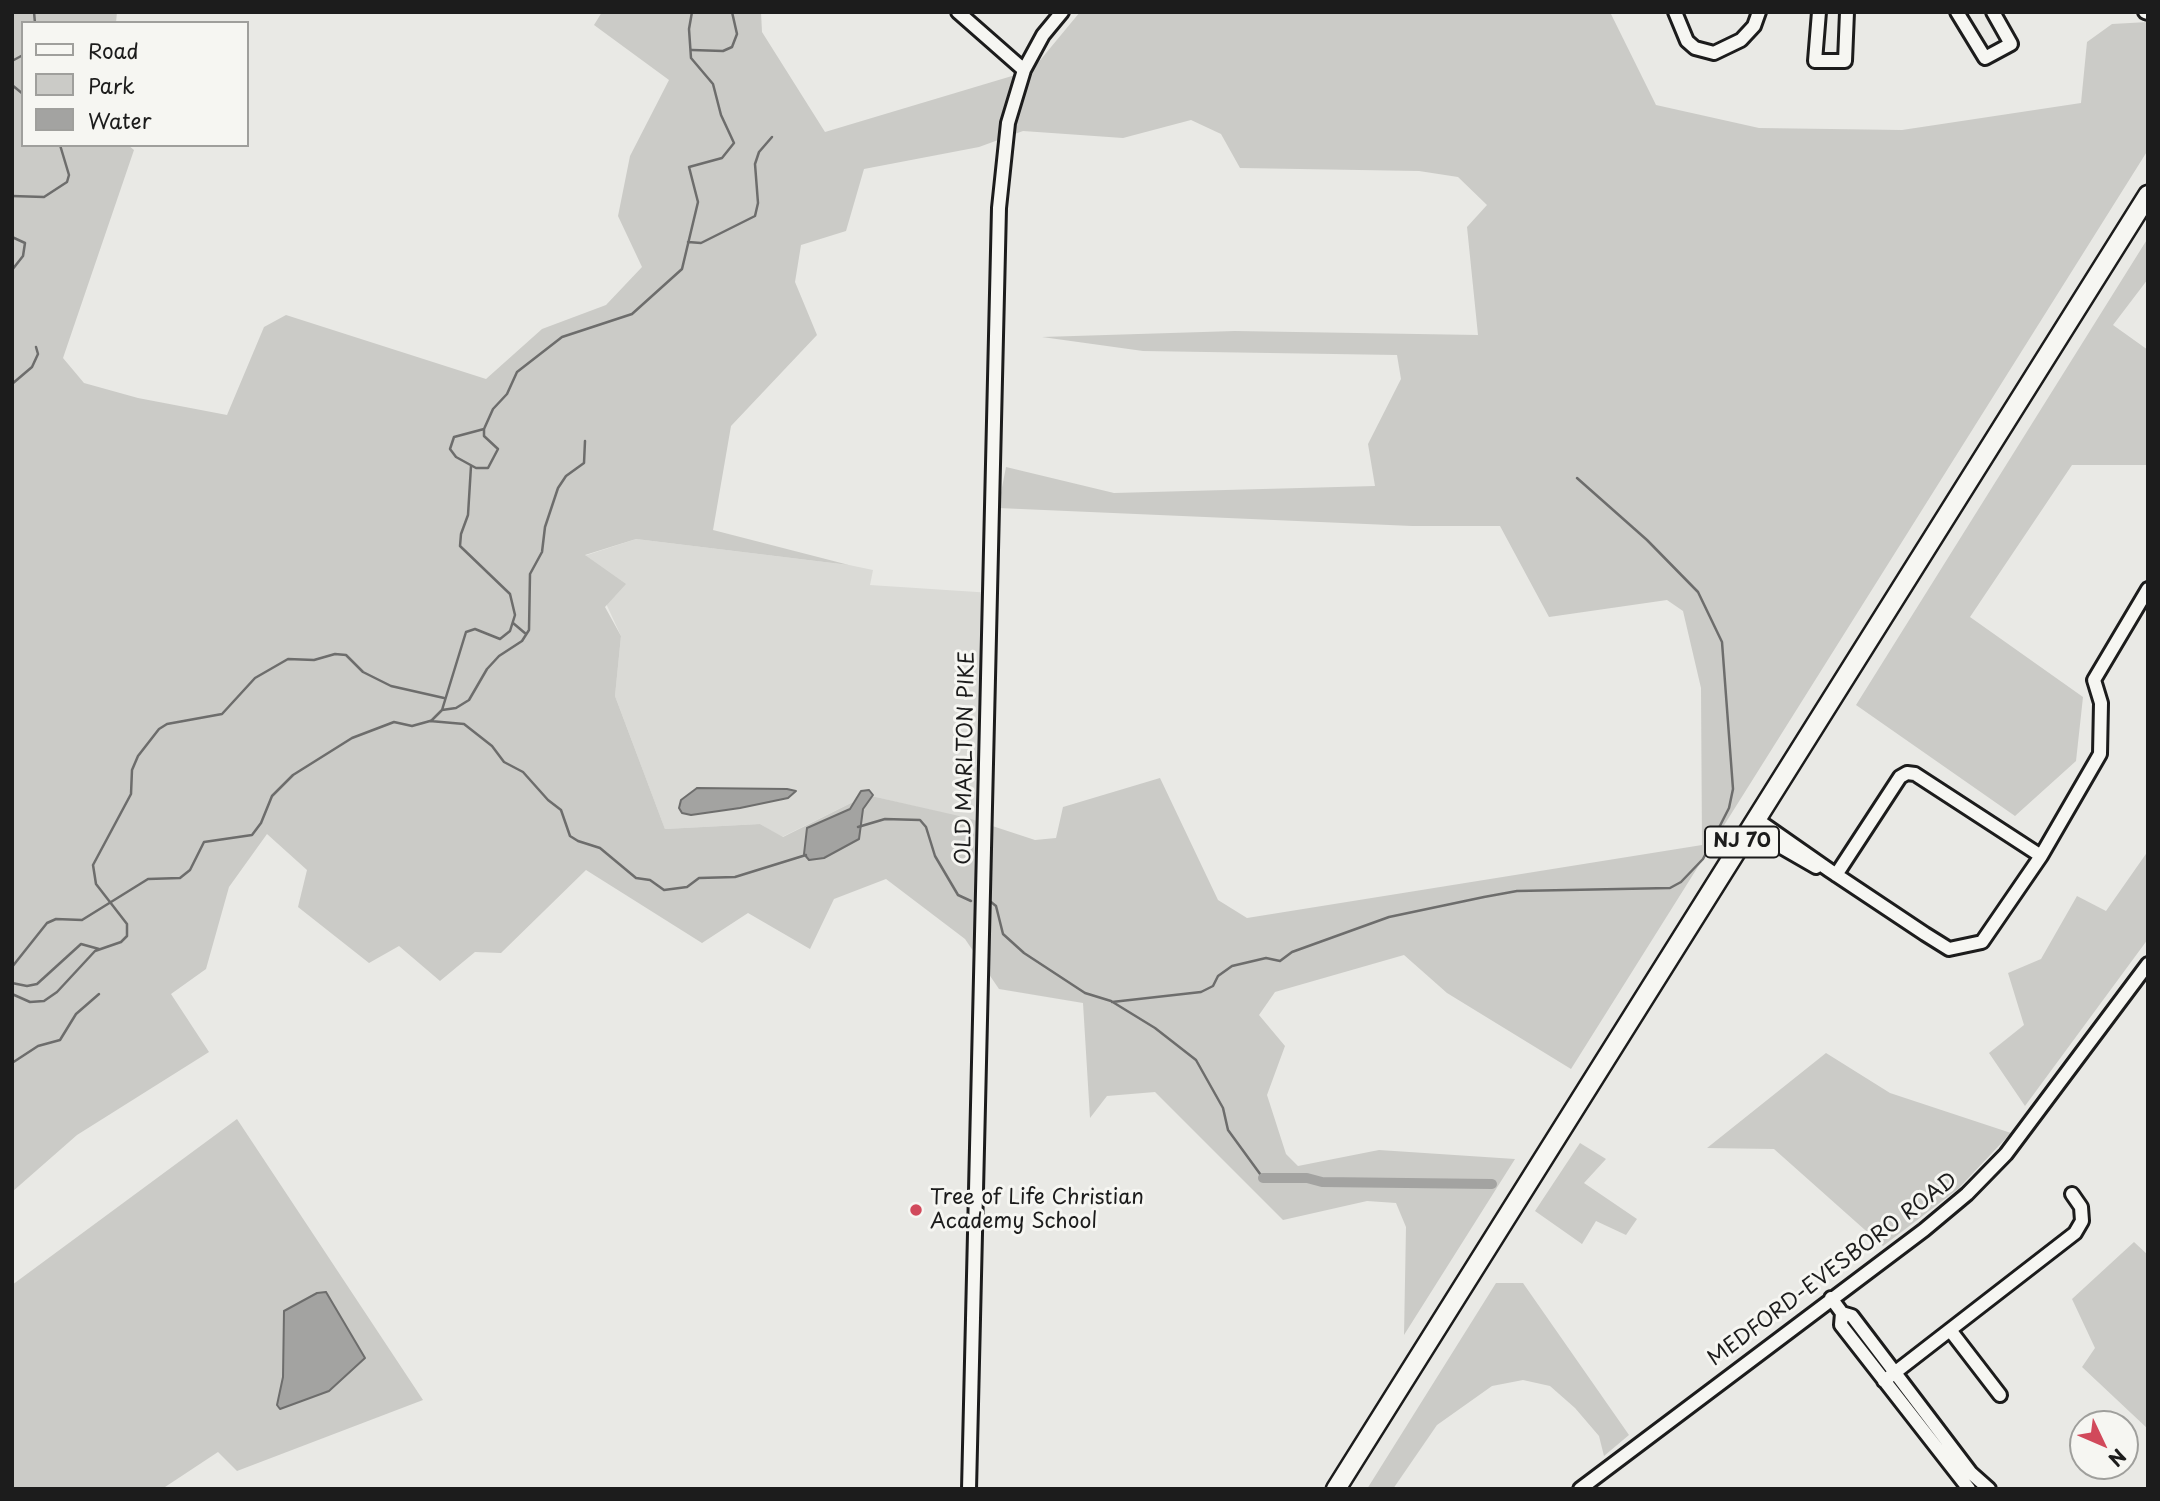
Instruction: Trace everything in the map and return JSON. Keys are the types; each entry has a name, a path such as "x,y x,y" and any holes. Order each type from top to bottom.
{"highway":[{"name":"NJ 70","path":"1336,1489 2148,195"}],"street":[{"path":"958,12 1024,70"},
{"name":"OLD MARLTON PIKE","path":"969,1489 999,208 1008,123 1024,70 1043,35 1062,12"},
{"path":"1675,12 1687,41 1695,48 1714,53 1741,40 1754,26 1759,12"},
{"path":"1819,12 1815,61 1845,61 1847,12"},
{"path":"1957,12 1985,58 2011,44 1993,12"},
{"path":"1753,824 1949,949 1982,942 2041,856 2100,754 2101,703 2094,680 2148,589"},
{"path":"1833,873 1900,776 1907,773 1915,774 2041,856"},
{"name":"MEDFORD-EVESBORO ROAD","path":"1580,1489 1924,1230 1987,1174 2031,1122 2148,964"},
{"path":"1884,1381 2075,1233 2081,1221 2081,1207 2072,1194"},
{"path":"1831,1298 1842,1313 1852,1316 1971,1473 1989,1489"},
{"path":"1842,1313 1841,1325 1969,1489"},
{"path":"1950,1330 2000,1395"}],"shaded area":[{"path":"636,539 849,565 873,570 870,585 992,593 989,713 993,825 867,795 782,837 760,824 665,829 615,696 621,636 584,556"}],"green space":[{"path":"12,12 117,12 116,21 21,21 21,147 130,147 134,150 63,358 84,383 138,398 227,415 264,327 286,315 486,379 542,329 606,305 642,267 618,216 630,156 669,80 594,25 602,12 761,12 762,32 825,132 1032,70 1080,12 1610,12 1656,105 1759,128 1902,130 2081,103 2087,42 2112,24 2148,22 2148,150 1571,1069 1447,993 1404,955 1275,992 1259,1015 1285,1046 1267,1095 1286,1154 1298,1166 1379,1150 1515,1159 1404,1335 1406,1227 1396,1203 1367,1201 1283,1220 1155,1092 1107,1096 1090,1118 1083,1003 999,989 965,939 886,879 834,899 810,949 748,913 702,943 586,870 501,953 475,952 440,981 399,946 369,963 298,907 307,870 267,834 229,887 206,969 171,994 209,1052 77,1135 12,1192","holes":["1191,120 1221,134 1240,168 1419,171 1458,177 1487,205 1467,227 1478,335 1235,331 1042,337 1143,351 1397,355 1401,379 1368,444 1375,486 1114,493 1006,467 998,508 1412,526 1500,526 1549,617 1667,600 1683,611 1701,688 1702,845 1247,918 1218,900 1160,778 1063,807 1056,838 1035,840 968,818 867,795 783,837 760,824 665,829 615,696 621,636 605,607 626,584 585,555 636,539 849,565 713,530 731,426 817,335 795,282 801,245 846,231 864,169 979,147 1023,131 1123,138"]},
{"path":"2148,238 2148,279 2113,325 2148,350 2148,465 2072,465 1970,617 2083,697 2076,761 2015,816 1856,705"},
{"path":"2148,851 2148,939 2025,1106 1989,1053 2024,1025 2008,973 2041,959 2077,896 2106,911"},
{"path":"1826,1053 1890,1093 2011,1133 1958,1189 1883,1246 1774,1149 1707,1148"},
{"path":"237,1119 423,1400 237,1471 218,1452 162,1489 12,1489 12,1285"},
{"path":"1580,1143 1606,1159 1584,1183 1637,1219 1626,1235 1596,1221 1582,1244 1535,1211"},
{"path":"2134,1242 2148,1255 2148,1429 2139,1421 2139,1410 2128,1410 2082,1367 2095,1348 2072,1299"},
{"path":"1496,1283 1523,1283 1629,1435 1604,1456 1599,1436 1575,1408 1550,1386 1523,1380 1492,1386 1437,1425 1393,1489 1367,1489"}],"water":[{"path":"697,788 796,791 788,798 740,808 691,815 682,813 679,808 681,800"},
{"path":"869,790 873,795 863,809 859,839 824,858 809,860 804,854 807,828 850,809 861,791"},
{"path":"326,1292 365,1358 329,1391 280,1409 277,1405 283,1377 284,1311 317,1293"}],"waterway":[{"path":"34,12 35,21"},
{"path":"484,429 454,437 450,449 456,457 476,468 488,468 498,449 484,436 484,429 493,409 507,394 517,372 562,337 632,314 682,269 698,202 689,167 722,158 734,143 721,115 713,84 691,58 689,29 692,12"},
{"path":"692,50 723,51 732,47 737,34 732,12"},
{"path":"12,61 21,56"},
{"path":"12,85 21,92"},
{"path":"688,242 701,243 755,216 758,203 755,164 759,152 772,137"},
{"path":"12,196 44,197 67,182 69,175 61,147"},
{"path":"12,237 25,243 23,256 12,270"},
{"path":"12,384 32,367 38,354 36,347"},
{"path":"442,710 456,708 469,700 487,669 499,656 522,641 529,630 530,574 542,552 545,527 558,488 566,476 584,463 585,441"},
{"path":"431,721 442,710 466,632 475,629 500,639 510,631 515,615 510,594 460,546 468,515 471,466"},
{"path":"1112,1002 1201,992 1213,986 1218,976 1232,966 1266,958 1280,961 1292,952 1389,917 1484,897 1517,891 1670,888 1681,882 1703,859 1729,808 1733,789 1722,642 1698,592 1647,540 1577,478"},
{"path":"513,623 526,634"},
{"path":"12,994 30,1002 44,1001 57,992 95,951 121,942 127,936 127,924 96,884 93,865 131,794 132,770 138,756 159,729 167,724 222,714 255,678 288,659 314,660 335,654 346,655 363,672 391,686 444,698"},
{"path":"12,967 47,923 56,919 82,920 148,879 180,878 190,870 204,842 252,835 261,823 272,796 293,775 352,738 394,722 412,726 430,721 464,724 492,746 504,762 523,772 548,800 561,810 570,836 600,848 636,878 650,880 664,890 687,887 699,878 735,877 806,855"},
{"path":"858,827 885,819 920,820 926,827 935,856 958,895 971,901"},
{"path":"991,902 996,906 1003,934 1024,953 1085,993 1111,1001 1155,1028 1196,1060 1223,1108 1228,1130 1263,1178"},
{"path":"12,983 27,986 37,984 81,944 99,949"},
{"path":"12,1063 38,1046 60,1040 76,1014 99,994"},
{"path":"1263,1178 1307,1178 1322,1182 1492,1184"}],"place":[{"name":"Tree of Life Christian Academy School","path":"916,1210"}]}
